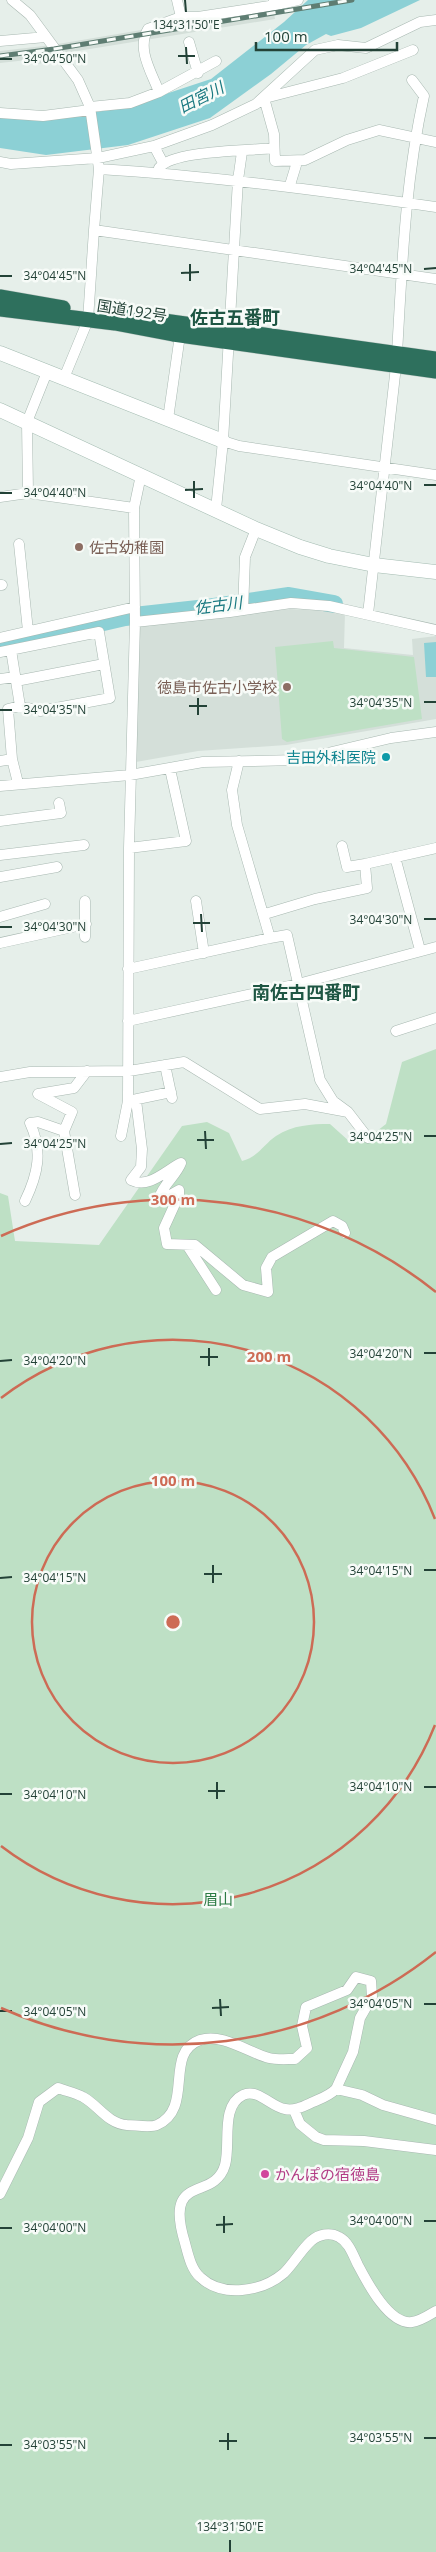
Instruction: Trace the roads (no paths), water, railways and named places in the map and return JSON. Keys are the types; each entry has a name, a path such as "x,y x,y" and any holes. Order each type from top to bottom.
{"highway":[{"name":"国道192号","path":"0,298 180,335 229,336"},
{"name":"国道192号","path":"0,309 88,316 229,336 397,360 436,371"},
{"name":"国道192号","path":"397,360 436,360"}],"street":[{"path":"12,0 30,15 78,80 90,109 98,160 88,316 64,378"},
{"path":"176,0 181,17"},
{"path":"159,92 143,50 143,40 148,28 181,17 198,17 298,0"},
{"path":"264,98 286,74 315,50 338,45 366,48 420,22 436,20"},
{"path":"0,41 46,37"},
{"path":"189,42 198,73"},
{"path":"0,162 11,164 98,160 154,146 212,125 264,98 343,78 412,50"},
{"path":"0,113 43,116 130,103 159,92 198,73 216,61"},
{"path":"368,611 397,360 407,202 415,137 424,96 412,80"},
{"path":"264,98 268,106 275,161 297,162 320,155 346,140 379,130 436,142"},
{"path":"154,146 163,163"},
{"path":"155,172 163,163 176,158 210,152 242,152 274,148"},
{"path":"216,509 223,441 238,180 242,152"},
{"path":"98,160 155,172 290,185 436,207"},
{"path":"290,185 297,162"},
{"path":"94,230 436,279"},
{"path":"168,419 180,335"},
{"path":"0,353 239,446 436,474"},
{"path":"28,493 27,422 47,372"},
{"path":"0,410 256,529 322,554 374,565 436,572"},
{"path":"141,475 134,508 135,615 130,775 128,1020 129,1071 132,1100 142,1149 141,1167 131,1180 137,1183 147,1183 181,1162 178,1170 162,1189 160,1198 163,1199 179,1190 179,1195 164,1228 166,1244 195,1245 243,1285 268,1292 266,1268 272,1257 333,1221 342,1226 345,1233"},
{"path":"0,497 28,493 134,508"},
{"path":"243,605 245,557 256,529"},
{"path":"19,544 28,631"},
{"path":"0,652 135,615 243,605 290,603 330,606 368,611 436,630"},
{"path":"0,638 28,631 98,624"},
{"path":"18,783 12,759 11,732 4,709 20,706 40,711 110,698 98,624"},
{"path":"11,650 20,706"},
{"path":"0,680 104,664"},
{"path":"0,733 11,732"},
{"path":"0,786 130,775 203,762 307,759 391,738 436,732"},
{"path":"0,761 12,759"},
{"path":"239,761 232,790 237,825 270,938"},
{"path":"129,848 186,841 170,769"},
{"path":"0,821 61,813 59,803"},
{"path":"0,855 84,845"},
{"path":"342,846 347,867 436,848"},
{"path":"395,857 420,950"},
{"path":"264,914 315,899 367,888 365,864"},
{"path":"0,877 57,867"},
{"path":"85,901 85,937"},
{"path":"196,901 204,953"},
{"path":"0,917 38,904"},
{"path":"0,943 86,924"},
{"path":"128,970 287,935 320,1080 333,1100 348,1112 368,1138"},
{"path":"128,1020 298,984 436,947"},
{"path":"396,1031 436,1018"},
{"path":"0,1076 30,1072 129,1071 184,1062 260,1109 305,1104 348,1112"},
{"path":"132,1100 171,1096 165,1065"},
{"path":"75,1195 64,1131 72,1112 38,1094 74,1088 87,1071"},
{"path":"121,1136 132,1100"},
{"path":"25,1201 36,1178 38,1140 30,1123 38,1122 64,1131"},
{"path":"188,1245 216,1290"},
{"path":"0,2194 28,2138 39,2102 58,2088 83,2097 104,2115 123,2125 156,2126 171,2115 179,2095 178,2076 185,2053 199,2040 216,2038 271,2059 295,2059 307,2048 302,2026 306,2007 348,1990 356,1978 371,1981 372,1997 360,2018 353,2052 336,2089 330,2095 294,2110 283,2109 249,2093 239,2098 233,2104 230,2112 225,2165 221,2175 213,2182 188,2194 179,2209 178,2222 191,2263 198,2275 210,2284 226,2290 241,2290 264,2284 284,2272 310,2242 323,2235 332,2234 345,2241 372,2289 395,2316 403,2322 413,2322 436,2311"},
{"path":"336,2089 362,2095 383,2105 436,2120"},
{"path":"294,2110 300,2124 316,2137 324,2140 364,2141 436,2150"}],"water":[{"name":"田宮川","path":"308,0 420,0 361,28 331,36 326,34 306,45 271,74 210,118 128,145 46,155 0,148 0,117 40,120 123,108 211,79 284,22"},
{"path":"436,642 436,677 426,677 424,643"}],"waterway":[{"name":"佐古川","path":"0,646 125,617 289,596 334,604"}],"railway":[{"path":"0,56 54,49 352,0"}],"place":[{"name":"佐古幼稚園","path":"79,547"},
{"name":"徳島市佐古小学校","path":"287,687"},
{"name":"吉田外科医院","path":"386,757"},
{"name":"かんぽの宿徳島","path":"265,2174"}],"district":[{"name":"佐古五番町","path":"235,317"},
{"name":"南佐古四番町","path":"306,992"}],"park label":[{"name":"眉山","path":"218,1899"}]}
